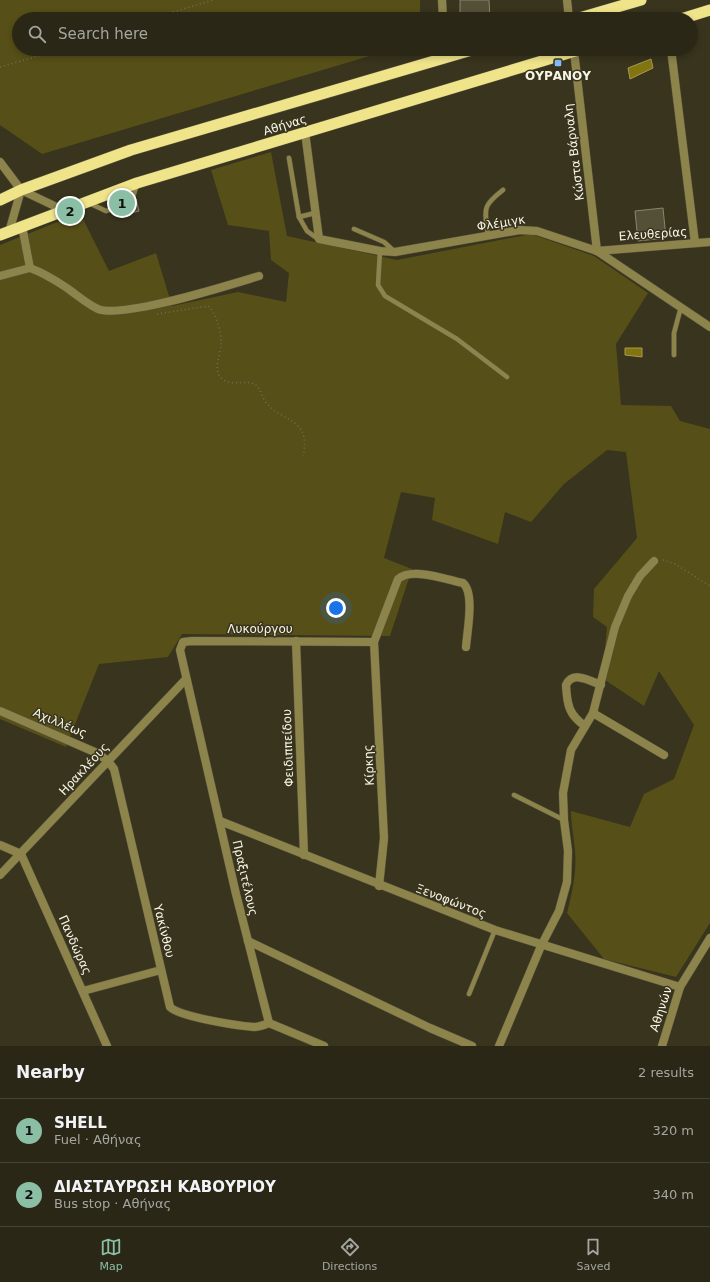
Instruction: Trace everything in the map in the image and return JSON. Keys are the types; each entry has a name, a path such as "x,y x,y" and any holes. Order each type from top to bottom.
{"highway":[{"path":"600,12 641,0"},
{"path":"698,14 710,10"},
{"name":"Αθήνας","path":"0,200 21,190 131,150 438,56"},
{"name":"Αθήνας","path":"4,233 137,183 558,56"}],"street":[{"path":"442,0 443,12"},
{"path":"567,0 568,12"},
{"name":"Κώστα Βάρναλη","path":"579,56 598,250"},
{"path":"672,56 695,243"},
{"path":"305,132 319,239"},
{"path":"0,162 21,190 63,210"},
{"path":"4,233 21,190"},
{"path":"22,226 30,268"},
{"name":"Φλέμιγκ","path":"319,239 380,251 395,252 528,229 550,234 598,250 710,327"},
{"name":"Ελευθερίας","path":"598,250 710,242"},
{"path":"0,276 30,268 46,274 98,309 108,311 128,310 149,306 259,276"},
{"path":"499,1046 541,946 559,911 566,882 568,851 564,820 563,793 571,750 593,713 615,628 628,596 640,576 654,561"},
{"path":"374,642 398,579 402,575 415,573 462,583 466,586 470,597 466,647"},
{"name":"Φειδιππείδου","path":"296,641 304,855"},
{"name":"Λυκούργου","path":"186,679 180,650 183,642 374,642"},
{"name":"Κίρκης","path":"374,642 384,838 379,886"},
{"path":"586,726 574,719 567,697 566,685 572,678 578,676 600,685"},
{"name":"Ηρακλέους","path":"0,875 186,679"},
{"name":"Πραξιτέλους","path":"186,679 269,1023"},
{"name":"Αχιλλέως","path":"0,711 78,743 97,753 108,761"},
{"path":"593,713 664,754"},
{"name":"Υακίνθου","path":"108,761 114,769 119,788 170,1007 177,1012 254,1027 269,1023"},
{"name":"Ξενοφώντος","path":"220,821 379,886 495,930 541,946 680,987"},
{"path":"0,845 21,854"},
{"name":"Πανδώρας","path":"21,854 107,1046"},
{"name":"Αθηνών","path":"662,1046 680,987 710,938"},
{"path":"248,941 430,1028 472,1046"},
{"path":"83,991 161,970"},
{"path":"269,1023 324,1046"}],"lane":[{"path":"289,158 299,216 307,231 319,239"},
{"path":"86,201 106,211 131,203 137,183"},
{"path":"488,236 486,207 489,202 504,190"},
{"path":"299,216 315,213"},
{"path":"354,229 384,242 395,252"},
{"path":"380,251 378,285 385,296 457,339 507,377"},
{"path":"674,355 674,333 680,307"},
{"path":"514,795 564,820"},
{"path":"469,994 495,930"}],"path":[{"path":"173,12 213,0"},
{"path":"0,67 38,56"},
{"path":"152,315 208,306 212,310 222,343 217,369 221,377 231,383 251,383 259,388 265,402 275,411 294,421 302,431 306,445 303,456"},
{"path":"654,561 663,560 675,564 710,586"}],"shaded area":[{"path":"0,0 420,0 420,12 12,12 12,56 370,56 42,154 0,125"},
{"path":"651,59 653,68 630,79 628,68"},
{"path":"271,152 287,236 397,260 531,234 594,256 648,293 616,344 621,405 671,406 680,421 710,429 710,923 676,977 604,959 567,913 575,875 575,851 571,811 630,827 644,794 674,779 694,725 659,671 644,706 602,678 607,627 593,617 594,589 637,538 626,452 607,450 564,484 531,522 505,512 498,544 432,520 435,498 401,492 384,558 412,569 390,636 182,634 168,657 99,664 66,747 0,719 0,245 80,213 109,271 156,253 172,306 238,292 286,302 289,273 271,260 269,231 228,225 211,170"},
{"path":"625,348 642,348 642,357 625,355"}],"building":[{"path":"460,0 489,0 490,12 460,12"},
{"path":"136,199 139,211 124,215 122,210 133,206"},
{"path":"663,208 666,238 638,241 635,211"}],"place":[{"name":"ΟΥΡΑΝΟΥ","path":"558,63"},
{"name":"SHELL","path":"122,203"},
{"name":"ΔΙΑΣΤΑΥΡΩΣΗ ΚΑΒΟΥΡΙΟΥ","path":"70,211"}]}
